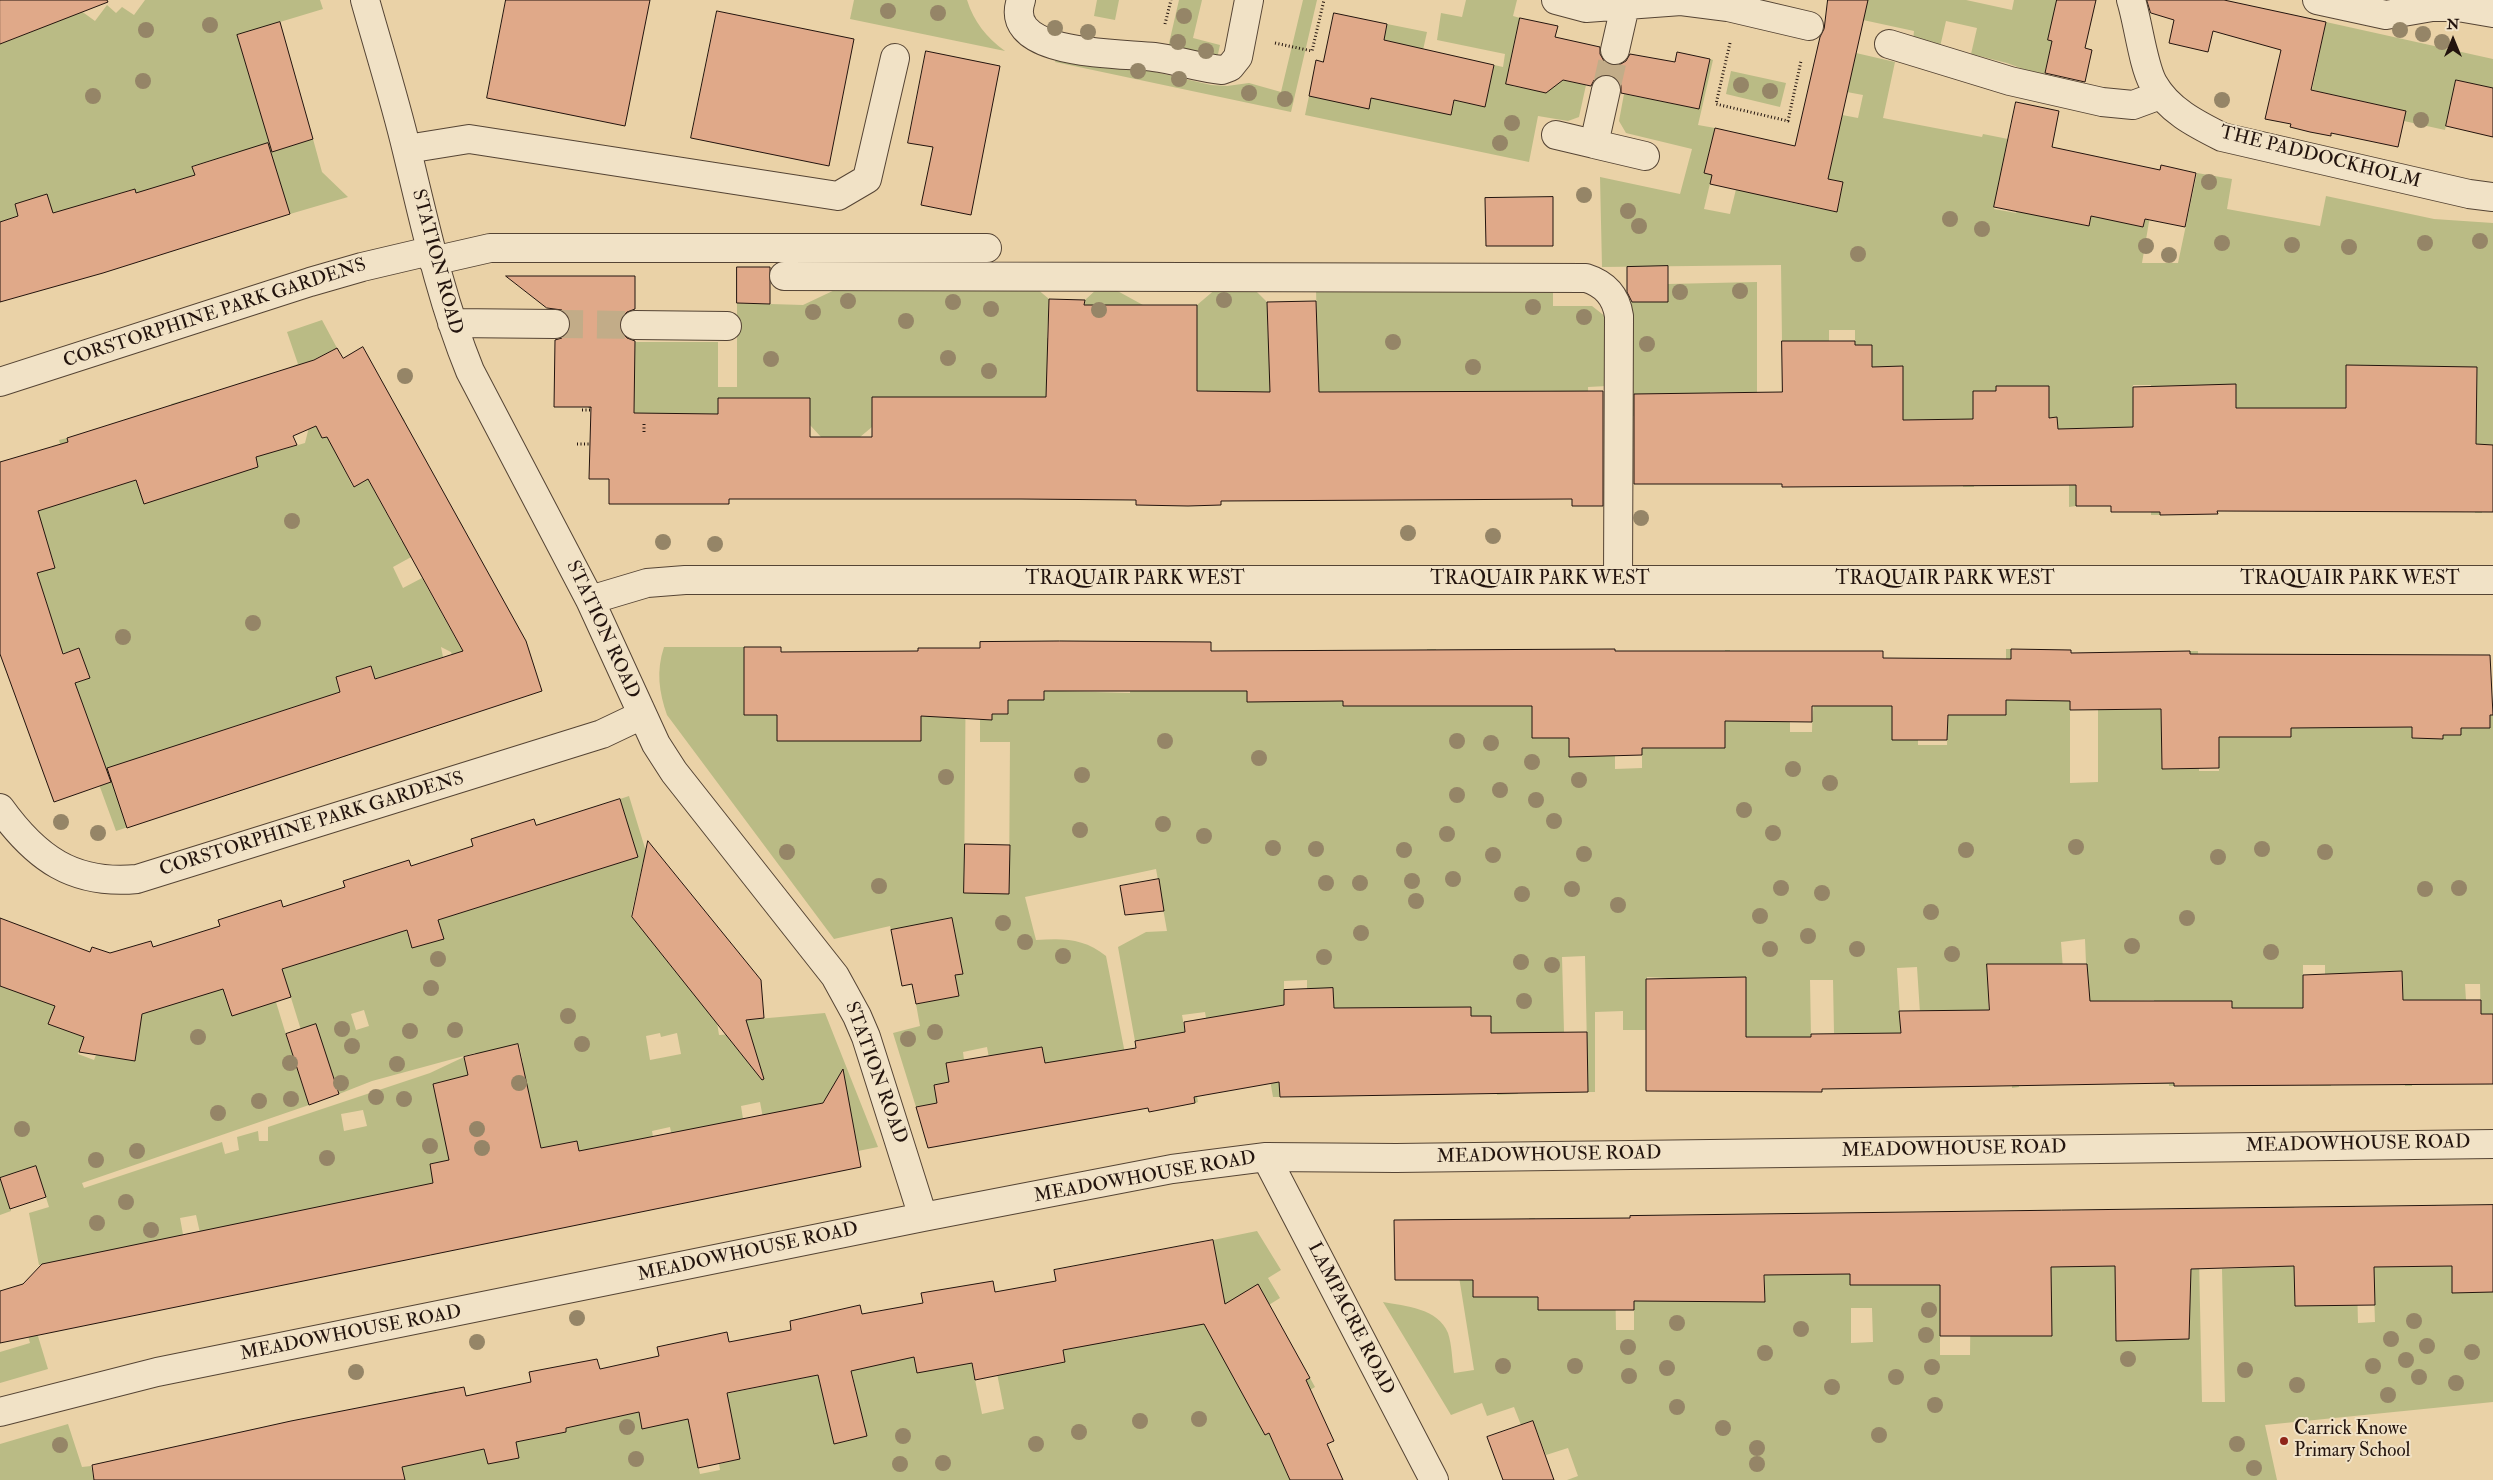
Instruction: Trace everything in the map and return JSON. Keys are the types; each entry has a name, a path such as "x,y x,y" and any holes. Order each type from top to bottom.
{"street":[{"name":"STATION ROAD","path":"365,0 407,149 432,256 452,323 470,371 590,600 656,744 674,772 835,976 847,996 866,1037 923,1217"},
{"path":"1021,0 1020,18 1030,34 1049,44 1068,49 1158,58 1222,70 1230,67 1238,57 1250,0"},
{"path":"1556,0 1586,8 1681,1 1729,4 1809,26"},
{"name":"THE PADDOCKHOLM","path":"2131,0 2150,75 2160,92 2178,112 2197,125 2222,136 2469,194 2493,197"},
{"path":"2317,0 2386,15 2432,6 2458,7 2493,13"},
{"path":"1615,50 1625,6"},
{"path":"1889,44 2010,81 2102,102 2133,104 2152,98 2160,92"},
{"path":"407,149 469,139 838,196 867,180 895,58"},
{"path":"1594,144 1606,90"},
{"path":"1556,135 1646,156"},
{"name":"CORSTORPHINE PARK GARDENS","path":"0,382 362,267 490,248 987,248"},
{"path":"784,276 1586,278 1597,282 1612,294 1619,316 1618,580"},
{"path":"452,323 555,324"},
{"path":"635,325 727,326"},
{"name":"TRAQUAIR PARK WEST","path":"590,600 647,583 685,580 2493,580"},
{"name":"CORSTORPHINE PARK GARDENS","path":"0,808 37,850 72,873 100,880 137,879 592,737 642,715"},
{"name":"MEADOWHOUSE ROAD","path":"0,1412 158,1372 923,1217 1172,1169 1266,1157 1396,1158 2493,1144"},
{"name":"LAMPACRE ROAD","path":"1266,1157 1434,1480"}],"path":[{"path":"1242,35 1312,51 1324,0"},
{"path":"1729,4 1731,34 1716,104 1788,121 1809,26"},
{"path":"582,410 590,410 590,407"},
{"path":"644,424 644,432"},
{"path":"577,444 589,444"}],"green space":[{"path":"28,0 66,0 95,21 107,5 116,13 122,7 134,15 145,0 320,0 323,9 237,35 270,144 277,150 313,139 322,172 348,197 290,214 275,167 230,155 193,166 199,190 141,209 134,189 98,200 57,226 47,195 15,204 18,216 0,222 0,44 39,29"},
{"path":"854,0 967,0 973,15 982,29 1005,51 850,19"},
{"path":"1097,0 1119,0 1115,20 1094,16"},
{"path":"1179,0 1202,0 1193,38 1220,45 1216,63 1167,52"},
{"path":"1303,0 1317,0 1291,112 1055,62 1057,57 1110,68 1138,68 1211,85 1227,86 1249,83 1281,92"},
{"path":"1466,0 1517,0 1513,16 1520,18 1509,68 1516,70 1512,86 1543,92 1547,77 1586,85 1579,117 1568,121 1538,116 1529,162 1305,115 1309,96 1369,108 1387,24 1427,32 1423,50 1451,115 1454,100 1485,107 1494,65 1503,67 1505,54 1437,40 1441,13 1462,17"},
{"path":"1868,0 1966,0 2012,10 2014,0 2057,0 2049,40 2052,41 2044,77 2007,63 1971,54 1977,28 1946,21 1940,47 1913,40 1914,31 1863,20"},
{"path":"2326,22 2493,59 2493,88 2456,80 2445,130 2404,121 2406,111 2312,90"},
{"path":"1856,53 1895,62 1883,118 1982,137 1983,134 2008,139 1994,209 2016,213 2020,194 2066,204 2063,221 2089,226 2093,209 2114,203 2110,220 2143,227 2147,209 2151,210 2142,263 2178,263 2197,173 2232,179 2227,209 2320,226 2326,196 2434,219 2493,223 2493,445 2482,445 2482,513 2475,513 2477,368 2395,469 2396,366 2346,365 2345,454 2321,445 2321,512 2315,512 2316,408 2293,408 2292,427 2236,426 2236,384 2159,424 2160,515 2151,515 2151,385 2133,385 2133,427 2075,441 2076,506 2069,507 2069,485 2058,485 2057,417 2049,418 2049,387 1996,386 1996,391 1973,391 1974,487 1963,487 1962,419 1903,420 1903,366 1878,367 1878,393 1872,393 1872,345 1855,345 1855,330 1829,330 1829,420 1797,341 1782,341 1781,265 1602,267 1600,177 1680,194 1692,149 1626,133 1619,121 1624,94 1699,109 1710,59 1713,60 1698,125 1715,128 1704,173 1712,175 1704,209 1730,214 1738,181 1784,201 1837,212 1843,182 1828,179 1842,115 1858,118 1863,95 1847,92"},
{"path":"1731,71 1786,83 1780,107 1726,94"},
{"path":"1757,282 1757,416 1744,416 1744,392 1710,392 1710,416 1627,416 1627,302 1667,302 1668,284"},
{"path":"839,288 1036,288 1049,299 1047,338 1083,339 1085,300 1098,288 1112,288 1143,305 1143,341 1197,336 1197,305 1217,288 1253,288 1267,302 1268,338 1317,337 1316,288 1553,289 1553,306 1592,306 1606,317 1607,386 1588,387 1589,419 1553,391 1533,391 1333,435 1333,392 1044,397 1044,437 902,397 872,397 872,427 860,437 821,437 810,425 747,437 747,499 737,499 737,414 634,414 635,342 718,342 718,387 737,387 737,303 803,305"},
{"path":"322,320 337,348 305,364 394,403 405,421 352,450 353,453 340,461 353,487 368,479 402,542 455,513 464,528 393,567 403,588 422,578 462,650 515,621 520,630 455,665 451,652 441,647 443,657 375,679 370,666 336,677 352,753 344,757 325,697 223,730 242,790 116,831 89,757 75,683 90,678 79,648 64,653 62,651 6,671 0,653 57,635 37,573 55,567 47,541 0,538 0,522 69,501 52,446 60,444 59,440 67,438 86,496 136,480 197,486 171,404 188,399 214,481 253,444 277,437 281,450 305,443 309,427 290,367 298,364 287,332"},
{"path":"1060,641 1059,691 1130,693 1131,659 1149,642 1150,691 1223,691 1333,669 1333,650 1343,650 1343,706 1427,683 1427,649 1436,649 1436,705 1512,676 1512,649 1532,649 1532,738 1569,738 1569,757 1592,756 1615,685 1615,769 1642,768 1642,702 1724,748 1725,650 1730,650 1729,721 1790,721 1790,732 1812,732 1820,651 1825,651 1825,706 1892,706 1892,740 1912,740 1912,658 1918,658 1918,745 1947,745 1948,715 2006,714 2006,649 2011,649 2010,700 2070,701 2070,783 2098,782 2098,652 2113,652 2114,710 2161,709 2162,769 2191,768 2190,651 2198,651 2199,771 2219,771 2219,713 2259,737 2290,737 2291,714 2412,727 2443,735 2460,735 2461,728 2490,728 2490,715 2493,715 2493,1014 2482,1084 2480,984 2465,984 2466,1000 2437,1001 2411,1025 2412,1086 2405,1086 2402,971 2382,972 2331,1026 2331,1086 2310,1086 2309,1026 2255,1027 2255,1086 2232,1086 2232,1001 2174,1001 2174,1086 2155,1084 2154,1000 2098,1001 2099,1084 2091,1084 2085,939 2061,942 2066,1012 2017,1013 2019,1087 2012,1088 2009,964 1988,964 1989,1032 1976,1032 1975,1010 1920,1013 1917,967 1897,968 1901,1033 1834,1033 1833,980 1810,980 1811,1037 1746,1037 1746,977 1721,977 1721,1029 1674,1091 1668,1091 1667,978 1647,977 1647,1030 1623,1030 1623,1011 1595,1012 1595,1092 1588,1092 1585,956 1562,957 1564,1032 1517,1033 1518,1094 1497,1095 1496,1033 1491,1033 1491,1016 1471,1016 1438,1034 1439,1095 1412,1095 1411,1007 1365,1008 1365,1034 1354,1034 1354,1096 1336,1096 1333,989 1307,989 1307,980 1284,981 1284,1005 1278,1006 1280,1097 1273,1097 1270,1080 1206,1018 1205,1012 1182,1015 1198,1102 1195,1103 1188,1066 1170,1035 1135,1041 1118,947 1146,932 1167,931 1156,869 1025,897 1036,940 1073,940 1090,946 1106,956 1136,1110 1045,1063 1042,1047 1025,1050 1003,1134 987,1047 963,1052 964,1060 946,1063 949,1082 937,1103 916,1107 893,1033 920,1026 916,1004 959,996 955,975 963,974 952,918 891,930 890,926 834,939 667,715 660,690 659,673 664,647 744,647 777,715 777,741 819,741 819,715 878,715 878,741 921,741 921,715 952,715 952,648 966,648 964,893 1009,893 1010,742 980,742 980,719 992,720 992,714 1008,714 1008,700 1044,700 1045,650","holes":["2303,965 2325,965 2325,1002 2303,1002"]},
{"path":"629,796 648,858 643,862 631,915 673,968 724,934 726,937 682,973 739,996 760,979 762,995 717,1022 719,1035 732,1034 746,1020 825,1013 878,1147 858,1151 847,1093 765,1129 760,1102 741,1106 743,1119 685,1202 670,1127 652,1131 653,1137 605,1220 594,1222 577,1141 541,1148 534,1118 511,1183 522,1237 504,1240 493,1187 470,1156 430,1164 436,1198 420,1202 431,1255 411,1259 398,1196 290,1213 203,1246 196,1215 180,1218 184,1240 39,1265 29,1213 49,1207 36,1166 1,1178 11,1211 0,1215 0,986 60,992 48,1024 84,1037 78,1054 94,1060 108,1024 117,1027 110,1057 135,1061 142,1014 220,977 232,1015 270,1003 250,917 291,1051 306,1046 282,969 387,936 388,873 412,948 443,939 438,920 638,857 620,799","holes":["364,1010 369,1026 356,1030 351,1014","660,1033 661,1037 677,1033 681,1054 650,1060 646,1036","519,1044 523,1063 509,1066 505,1047","475,1053 480,1073 464,1057 430,1073 268,1127 268,1141 259,1141 258,1131 237,1137 239,1150 225,1154 222,1142 84,1188 82,1183 309,1105 300,1078 330,1068 339,1094 372,1081","443,1081 448,1103 438,1105 433,1084","363,1110 367,1126 344,1131 341,1114"]},
{"path":"2436,1205 2436,1266 2452,1266 2452,1292 2493,1292 2493,1402 2265,1425 2277,1480 1567,1480 1578,1476 1568,1448 1546,1455 1533,1421 1521,1425 1514,1407 1487,1416 1482,1403 1451,1415 1383,1302 1411,1307 1437,1318 1448,1333 1454,1373 1474,1370 1459,1277 1473,1256 1473,1297 1529,1278 1529,1218 1535,1218 1538,1310 1614,1218 1616,1330 1634,1330 1634,1277 1765,1301 1764,1216 1773,1275 1843,1274 1866,1269 1866,1285 1885,1285 1885,1269 1940,1269 1940,1355 1970,1355 1971,1267 2052,1336 2051,1267 2115,1266 2116,1341 2141,1340 2188,1210 2198,1209 2202,1402 2225,1402 2222,1269 2273,1267 2271,1207 2294,1207 2294,1267 2349,1305 2348,1206 2355,1206 2358,1323 2375,1322 2373,1267 2430,1266 2428,1206","holes":["1851,1308 1872,1308 1873,1342 1851,1343"]},
{"path":"1257,1231 1281,1270 1268,1278 1280,1298 1264,1308 1251,1410 1310,1378 1315,1387 1303,1394 1314,1417 1271,1438 1290,1480 405,1480 402,1466 434,1459 421,1395 436,1391 450,1456 484,1449 488,1464 519,1457 516,1442 566,1432 553,1368 569,1365 581,1425 639,1412 642,1428 685,1403 700,1474 720,1470 719,1464 740,1459 733,1426 710,1397 818,1375 834,1444 866,1436 851,1368 956,1287 982,1414 1004,1409 991,1343 1041,1367 1065,1362 1059,1331 1082,1265 1096,1262 1111,1342 1169,1331 1166,1310 1224,1300 1213,1240"},
{"path":"22,1284 48,1369 0,1383 0,1352 30,1343 14,1287"},
{"path":"68,1424 82,1467 91,1466 94,1480 0,1480 0,1444"}],"building":[{"path":"0,0 107,0 108,2 0,44"},
{"path":"506,0 650,0 625,126 487,98"},
{"path":"1828,0 1868,0 1828,179 1843,182 1837,212 1710,184 1712,175 1704,173 1715,128 1795,146 1820,37 1824,29"},
{"path":"2057,0 2096,0 2085,48 2092,50 2085,82 2045,73 2052,41 2048,40"},
{"path":"2147,0 2224,0 2326,22 2311,90 2406,111 2398,147 2331,133 2331,136 2310,132 2290,127 2291,124 2265,119 2281,50 2213,31 2208,52 2169,43 2174,20 2151,13"},
{"path":"717,11 854,39 829,166 691,138"},
{"path":"1334,13 1387,24 1384,40 1494,65 1485,107 1454,100 1451,115 1371,98 1369,109 1309,96 1316,60 1323,62"},
{"path":"1520,18 1558,26 1555,37 1600,47 1600,54 1604,61 1612,65 1619,65 1626,61 1630,54 1675,62 1677,52 1710,59 1699,109 1621,93 1621,85 1617,79 1609,75 1601,75 1594,80 1591,86 1563,80 1546,93 1506,84"},
{"path":"280,22 313,139 272,152 237,35"},
{"path":"926,51 1000,66 971,215 921,205 933,147 908,143"},
{"path":"2456,80 2493,88 2493,137 2446,126"},
{"path":"2016,102 2059,111 2052,147 2160,170 2161,165 2196,173 2185,227 2145,219 2143,227 2091,216 2089,226 1994,207"},
{"path":"268,143 290,214 103,273 0,302 0,222 18,216 15,204 47,194 53,213 135,189 136,193 195,175 192,167"},
{"path":"1553,197 1553,246 1486,246 1485,198"},
{"path":"1668,266 1668,302 1632,302 1627,292 1627,267"},
{"path":"737,267 770,267 770,304 737,303"},
{"path":"506,276 635,276 635,309 627,312 622,317 619,325 622,333 627,338 635,341 634,413 718,414 718,398 810,398 810,437 872,437 872,397 1046,397 1049,299 1085,300 1084,305 1197,305 1197,391 1270,392 1267,302 1316,301 1319,392 1603,391 1603,506 1572,506 1572,499 1221,501 1221,505 1188,506 1136,505 1136,500 1021,499 729,499 729,504 609,504 609,479 589,479 591,407 554,407 555,340 562,338 568,332 571,325 569,317 562,310 547,308"},
{"path":"1782,341 1855,341 1855,345 1872,345 1872,367 1903,366 1903,420 1973,419 1973,391 1996,391 1996,386 2049,386 2049,418 2057,417 2058,429 2133,427 2133,387 2236,384 2236,408 2346,408 2346,365 2477,367 2476,444 2493,445 2493,512 2217,511 2218,514 2160,515 2160,512 2111,512 2111,506 2076,506 2076,485 1782,487 1782,484 1634,484 1634,394 1782,392"},
{"path":"363,347 526,641 542,691 127,828 107,768 340,692 336,677 371,666 375,679 463,651 368,479 354,487 327,437 322,438 316,426 293,436 297,445 256,457 258,467 144,504 136,480 38,511 55,568 37,573 63,654 79,648 90,678 75,683 111,782 54,802 0,654 0,462 68,442 67,438 314,360 337,348 343,358"},
{"path":"980,642 1211,642 1211,651 1615,649 1615,651 1883,651 1883,658 2011,659 2011,649 2071,650 2071,653 2190,651 2190,654 2490,655 2493,715 2490,715 2490,728 2461,728 2461,735 2443,735 2443,739 2412,738 2412,727 2291,728 2291,737 2219,737 2219,768 2162,769 2161,709 2070,710 2070,701 2006,700 2006,715 1948,715 1947,740 1892,740 1892,706 1812,706 1812,722 1725,721 1725,748 1642,748 1642,755 1569,757 1569,738 1532,738 1532,706 1343,706 1343,701 1247,702 1247,691 1044,691 1044,700 1008,700 1008,714 992,714 992,720 921,716 921,741 777,741 777,715 744,715 744,647 781,647 781,652 918,651 918,648 980,648"},
{"path":"620,799 638,857 438,920 444,939 412,948 407,930 282,969 291,997 232,1016 223,989 142,1014 135,1061 79,1052 84,1037 48,1024 55,1006 0,986 0,918 90,952 92,947 110,953 151,941 153,947 220,926 218,920 281,900 283,907 345,887 343,881 409,860 411,866 473,846 471,839 534,819 536,825"},
{"path":"648,841 761,980 764,1018 746,1020 764,1079 762,1080 632,917"},
{"path":"965,844 1010,845 1009,894 964,893"},
{"path":"1159,879 1164,911 1125,915 1120,886"},
{"path":"952,918 963,974 955,975 959,996 916,1004 912,984 902,986 891,930"},
{"path":"1987,964 2087,964 2090,1001 2232,1001 2232,1008 2303,1008 2303,975 2402,971 2403,1000 2481,1000 2481,1014 2493,1014 2493,1084 2174,1086 2174,1083 1822,1089 1822,1092 1646,1091 1646,979 1746,977 1746,1037 1811,1037 1811,1034 1901,1033 1899,1011 1989,1010"},
{"path":"1333,988 1334,1008 1471,1007 1471,1016 1491,1016 1491,1033 1587,1032 1588,1092 1280,1097 1279,1082 1194,1097 1195,1103 1149,1112 1148,1108 928,1148 916,1107 937,1103 934,1085 949,1082 946,1063 1042,1047 1045,1063 1136,1048 1135,1041 1185,1032 1184,1022 1284,1005 1284,990"},
{"path":"316,1024 339,1094 309,1105 286,1034"},
{"path":"518,1044 541,1148 577,1141 579,1151 823,1103 843,1069 861,1167 0,1343 0,1291 23,1284 42,1264 433,1183 430,1164 449,1160 433,1084 468,1075 464,1057"},
{"path":"36,1166 46,1197 10,1209 0,1178"},
{"path":"2493,1205 2493,1292 2452,1293 2452,1266 2374,1267 2375,1305 2295,1306 2294,1266 2191,1269 2189,1339 2116,1341 2115,1266 2051,1267 2052,1336 1940,1336 1940,1285 1850,1285 1850,1274 1764,1275 1765,1302 1634,1301 1634,1310 1538,1310 1538,1297 1473,1297 1473,1280 1395,1280 1394,1220"},
{"path":"1213,1240 1225,1304 1258,1284 1310,1378 1306,1380 1334,1441 1327,1444 1343,1480 1290,1480 1269,1433 1265,1435 1204,1324 1063,1350 1065,1362 975,1380 972,1363 917,1373 914,1357 851,1371 867,1436 834,1444 818,1375 727,1393 740,1459 698,1468 688,1419 642,1429 639,1412 566,1428 566,1432 516,1442 519,1458 488,1464 484,1449 402,1467 405,1480 94,1480 92,1465 291,1421 464,1387 466,1396 531,1382 529,1372 597,1359 600,1369 659,1356 657,1347 727,1332 729,1342 791,1330 790,1321 860,1305 862,1314 923,1303 921,1293 993,1281 995,1292 1056,1281 1054,1270"},
{"path":"1533,1421 1554,1480 1503,1480 1487,1437"}],"tunnel":[{"path":"1606,90 1615,50"},
{"path":"555,324 635,325"}],"place":[{"name":"Carrick Knowe Primary School","path":"2284,1441"}]}
